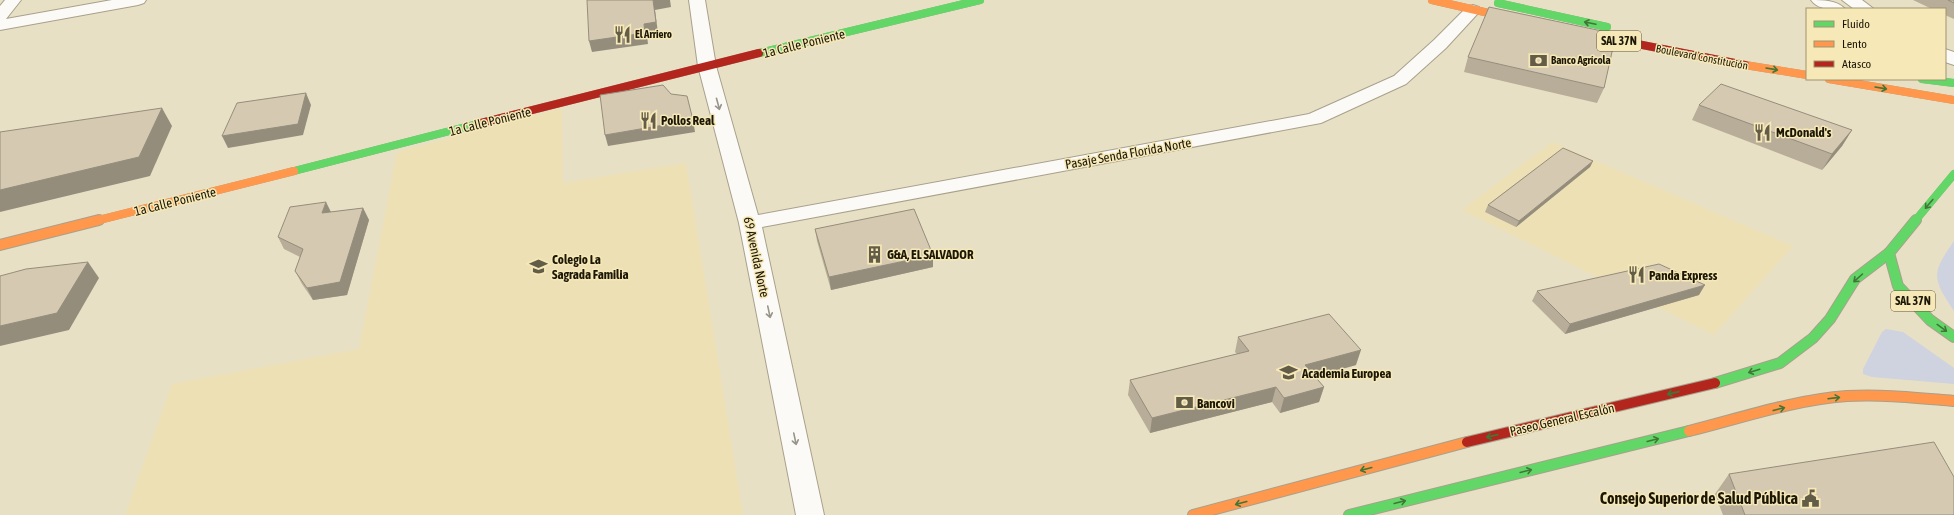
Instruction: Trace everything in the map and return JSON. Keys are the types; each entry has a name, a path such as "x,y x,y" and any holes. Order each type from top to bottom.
{"main road":[{"name":"1a Calle Poniente","path":"0,245 707,66 980,0"},
{"path":"1432,0 1526,21"},
{"name":"SAL 37N","path":"1490,2 1614,28"},
{"name":"Boulevard Constitución","path":"1580,33 1710,59 1806,75"},
{"path":"1835,80 1954,100"},
{"path":"1930,80 1954,83"},
{"name":"Paseo General Escalón","path":"1193,515 1468,442 1711,384 1780,362 1813,338 1830,319 1855,280 1889,253 1954,174"},
{"name":"SAL 37N","path":"1889,253 1898,286 1930,320 1954,337"},
{"path":"1349,515 1796,405 1832,398 1869,395 1954,401"}],"street":[{"path":"0,16 13,0"},
{"path":"0,25 138,0"},
{"name":"69 Avenida Norte","path":"697,0 707,66 750,223 810,515"},
{"path":"1819,0 1835,8"},
{"path":"1850,0 1864,8"},
{"name":"Pasaje Senda Florida Norte","path":"750,223 1314,119 1400,80 1440,44 1472,10"}],"shaded area":[{"name":"Colegio La Sagrada Familia","path":"562,108 563,183 686,163 743,515 125,515 172,384 359,349 397,152"},
{"path":"1552,142 1793,246 1714,335 1462,210"},
{"path":"1954,241 1954,311 1941,291 1937,276 1941,261"},
{"path":"1886,329 1903,332 1954,368 1954,384 1872,377 1863,374 1863,369 1882,332"}],"building":[{"path":"587,0 653,0 656,22 644,24 645,33 589,41"},
{"name":"Banco Agrícola","path":"1489,7 1616,34 1604,88 1468,57"},
{"path":"1721,84 1852,130 1832,154 1699,105"},
{"name":"Pollos Real","path":"663,85 671,94 687,96 693,120 605,135 600,95"},
{"path":"306,93 298,124 222,136 237,103"},
{"path":"162,108 139,157 0,190 0,132"},
{"path":"1563,148 1593,161 1519,221 1488,205"},
{"path":"326,202 322,213 363,208 340,282 307,288 295,271 303,249 278,237 290,207"},
{"name":"G&A, EL SALVADOR","path":"914,209 933,255 829,277 815,229"},
{"path":"88,262 57,313 0,326 0,276 26,269"},
{"path":"1659,264 1705,285 1570,324 1537,291"},
{"path":"1329,314 1361,350 1305,365 1324,387 1284,398 1276,387 1152,418 1130,380 1249,351 1238,337"},
{"name":"Consejo Superior de Salud Pública","path":"1934,442 1954,477 1954,515 1745,515 1729,474"}],"traffic: fast":[{"path":"759,53 980,0"},
{"path":"1498,3 1607,27"},
{"path":"1930,80 1954,83"},
{"path":"294,171 481,123"},
{"path":"1954,174 1889,253 1898,286 1930,320 1954,337"},
{"path":"1715,383 1780,363 1813,338 1830,319 1855,279 1889,253"},
{"path":"1349,515 1689,431"}],"traffic: slow":[{"path":"1432,0 1515,19"},
{"path":"1745,65 1806,75"},
{"path":"1835,80 1954,100"},
{"path":"0,245 294,171"},
{"path":"1689,431 1800,403 1845,396 1901,396 1954,401"},
{"path":"1193,515 1467,442"}],"traffic: jam":[{"path":"1586,34 1745,65"},
{"path":"481,123 759,53"},
{"path":"1467,442 1715,383"}],"place":[{"name":"El Arriero","path":"622,34"},
{"name":"Banco Agrícola","path":"1538,60"},
{"name":"Pollos Real","path":"648,120"},
{"name":"McDonald's","path":"1763,132"},
{"name":"G&A, EL SALVADOR","path":"874,254"},
{"name":"Colegio La Sagrada Familia","path":"539,266"},
{"name":"Panda Express","path":"1636,275"},
{"name":"Academia Europea","path":"1289,373"},
{"name":"Bancovi","path":"1184,403"},
{"name":"Consejo Superior de Salud Pública","path":"1811,498"}]}
